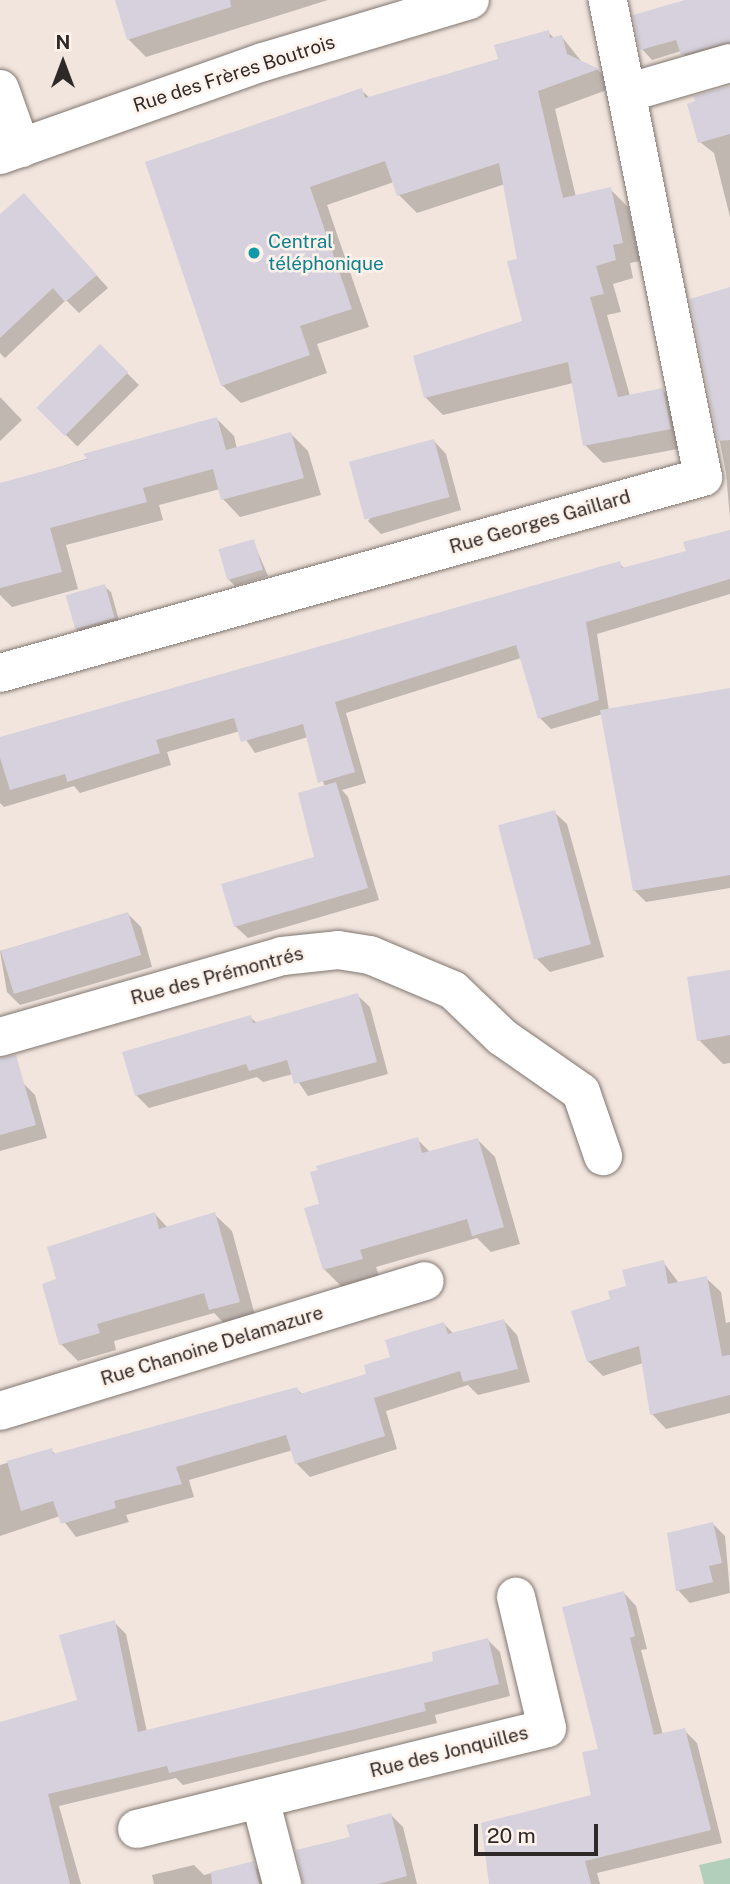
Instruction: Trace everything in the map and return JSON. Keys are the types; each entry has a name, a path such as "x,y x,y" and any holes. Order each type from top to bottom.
{"street":[{"name":"Rue des Frères Boutrois","path":"10,151 263,62 470,0"},
{"name":"Rue Georges Gaillard","path":"0,673 703,477 608,0"},
{"path":"627,93 730,63"},
{"path":"0,89 10,151"},
{"name":"Rue des Prémontrés","path":"0,1037 282,956 338,950 370,954 453,990 502,1037 581,1092 603,1156"},
{"name":"Rue Chanoine Delamazure","path":"0,1411 425,1281"},
{"name":"Rue des Jonquilles","path":"137,1829 547,1728 516,1597"},
{"path":"260,1799 282,1884"}],"green space":[{"path":"730,1858 730,1884 704,1884 699,1865"}],"building":[{"path":"115,0 230,0 231,7 127,40"},
{"path":"685,0 730,0 730,42 681,55 676,40 640,50 633,15"},
{"path":"549,30 550,38 562,35 567,54 599,69 538,91 563,198 611,187 623,243 613,245 616,260 596,266 604,294 590,297 618,397 663,388 671,429 583,446 568,362 424,398 413,356 522,321 507,261 517,259 499,163 397,196 385,161 310,187 352,309 300,326 310,355 221,386 145,162 362,88 365,98 498,59 494,45"},
{"path":"730,86 730,134 698,143 687,104 695,101 693,96"},
{"path":"24,193 97,275 65,302 53,288 0,338 0,214"},
{"path":"730,287 730,440 718,441 690,299"},
{"path":"100,344 128,372 65,436 36,408"},
{"path":"217,417 226,450 291,432 304,478 221,500 213,469 143,488 147,502 50,528 62,572 0,588 0,483 88,459 83,454"},
{"path":"434,439 450,497 365,520 349,462"},
{"path":"730,530 730,579 586,622 599,700 538,719 516,645 335,702 355,772 318,783 303,724 241,742 234,718 156,740 160,753 67,782 65,774 10,790 0,758 0,737 620,561 622,568 686,551 683,542"},
{"path":"254,539 263,570 227,580 218,549"},
{"path":"105,584 115,618 75,629 66,595"},
{"path":"730,688 730,875 633,891 600,710"},
{"path":"336,782 368,888 234,927 221,884 314,857 298,793"},
{"path":"555,810 591,944 534,960 498,825"},
{"path":"128,912 141,955 14,994 1,951"},
{"path":"730,970 730,1035 697,1041 687,977"},
{"path":"358,993 377,1062 294,1084 287,1060 249,1071 246,1064 135,1096 122,1052 251,1015 253,1023"},
{"path":"16,1055 36,1125 0,1135 0,1058"},
{"path":"418,1137 422,1153 478,1138 504,1227 472,1236 467,1219 360,1250 363,1259 323,1270 304,1208 319,1204 310,1172 318,1170 316,1166"},
{"path":"155,1212 159,1229 215,1212 240,1302 209,1310 204,1293 97,1324 100,1333 59,1345 42,1284 56,1279 47,1247"},
{"path":"664,1260 668,1284 707,1276 722,1356 730,1355 730,1395 650,1415 639,1346 587,1362 571,1311 610,1299 608,1291 626,1286 622,1270"},
{"path":"504,1319 518,1369 463,1382 460,1371 374,1398 385,1436 295,1464 286,1435 176,1467 182,1484 114,1501 116,1508 61,1524 53,1501 21,1511 7,1461 52,1448 53,1454 297,1387 300,1394 366,1374 364,1365 390,1357 385,1340 444,1322 448,1334"},
{"path":"713,1522 722,1563 709,1566 713,1582 676,1591 667,1533"},
{"path":"624,1591 635,1636 630,1638 654,1735 685,1728 711,1830 585,1861 591,1884 489,1884 481,1823 591,1795 582,1752 598,1749 562,1607"},
{"path":"115,1620 138,1732 433,1661 432,1652 488,1638 499,1684 424,1703 426,1711 356,1729 169,1773 167,1766 48,1794 70,1884 0,1884 0,1722 77,1700 59,1635"},
{"path":"391,1813 407,1876 378,1884 303,1884 296,1850 350,1837 346,1825"},
{"path":"254,1861 259,1884 212,1884 211,1872"}],"place":[{"name":"Central téléphonique","path":"254,253"}]}
